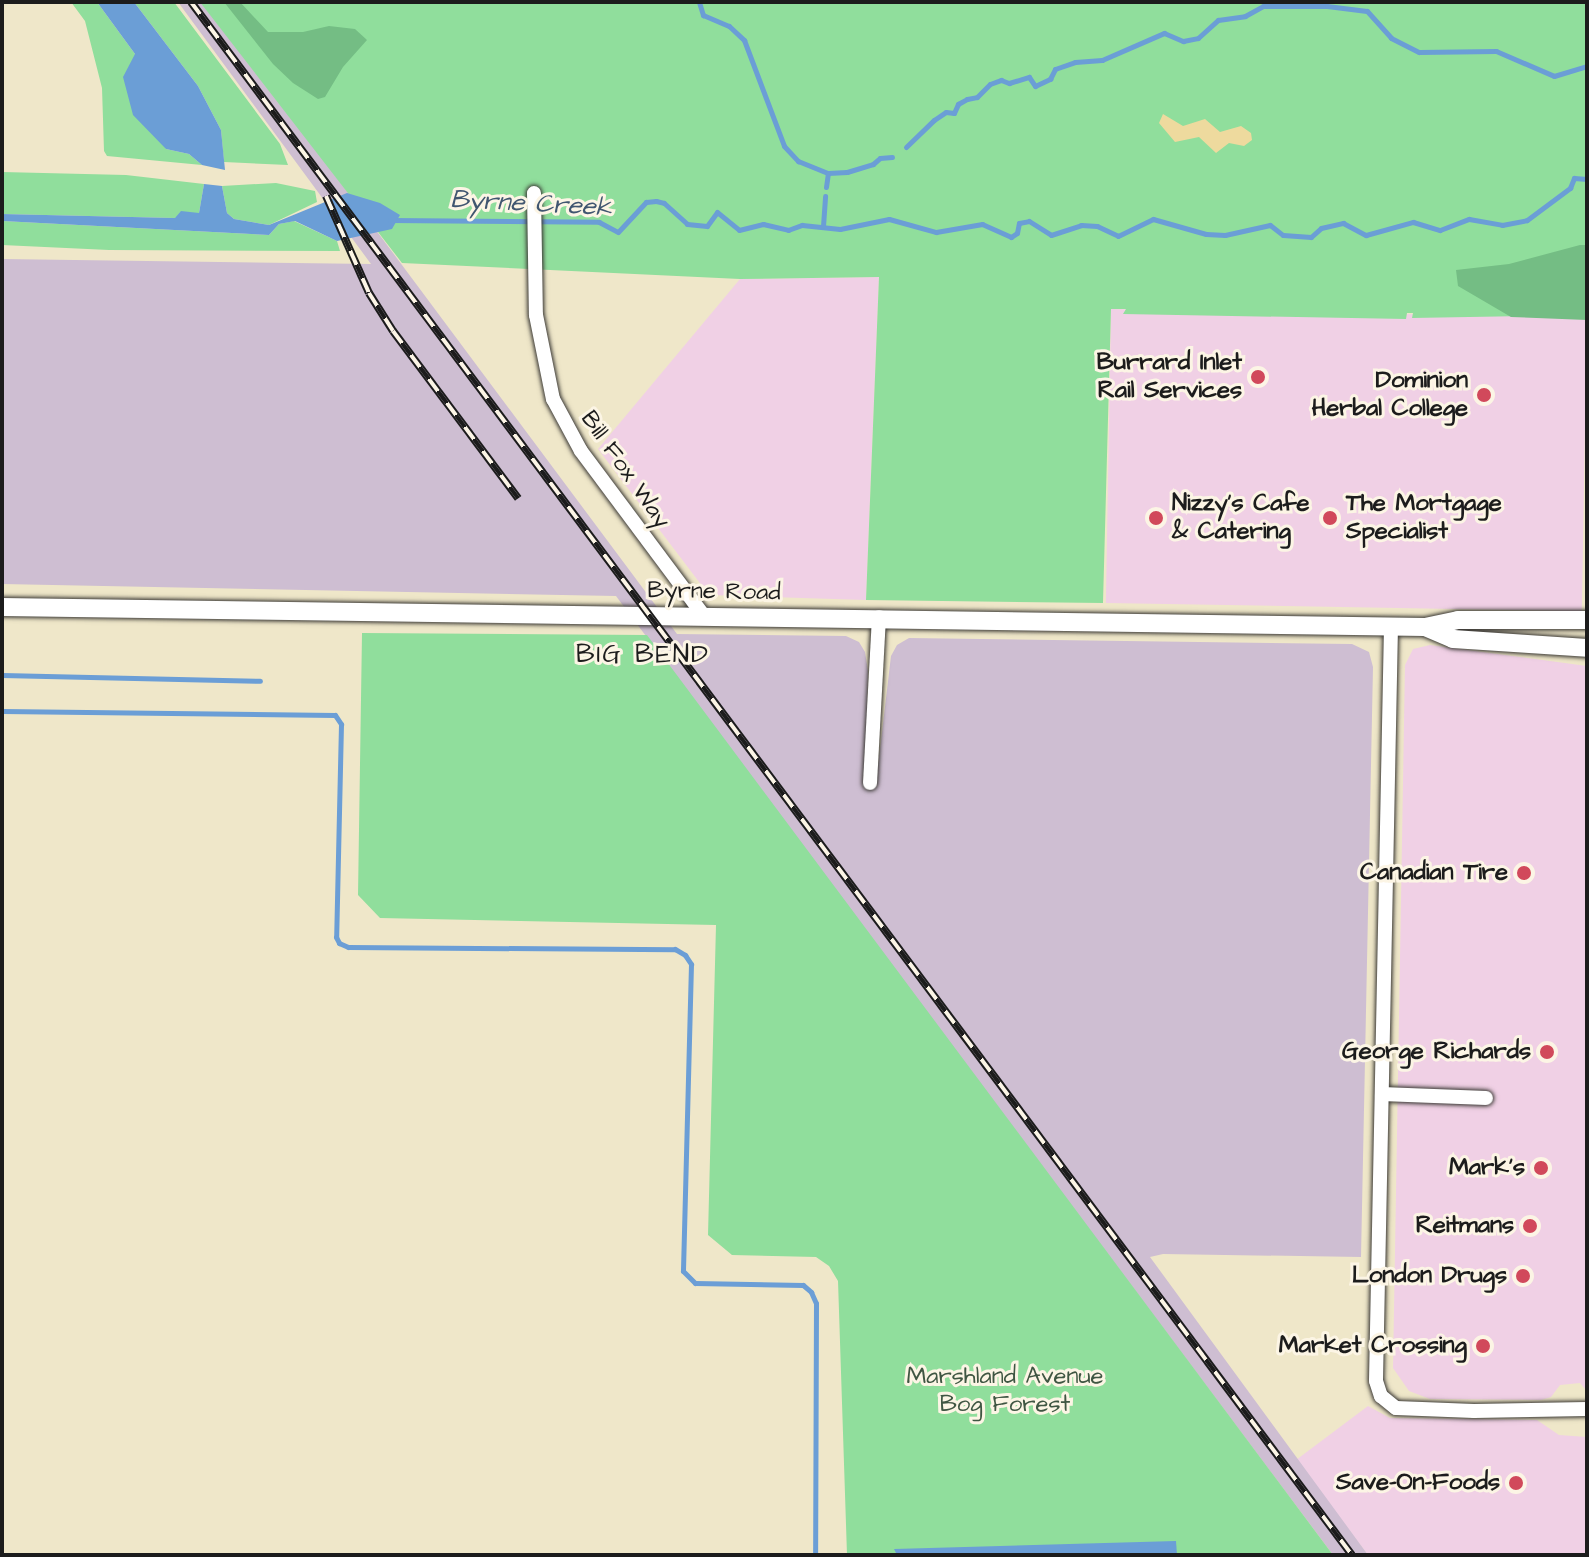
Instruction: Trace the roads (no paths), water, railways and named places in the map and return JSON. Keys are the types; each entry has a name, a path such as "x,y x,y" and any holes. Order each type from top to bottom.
{"street":[{"name":"Bill Fox Way","path":"534,193 536,315 553,399 567,429 704,616"},
{"name":"Byrne Road","path":"2,607 1425,627 1458,620 1587,620"},
{"path":"870,783 879,617"},
{"path":"1391,626 1376,1381 1381,1396 1396,1408 1474,1411 1587,1409"},
{"name":"Byrne Road","path":"1425,627 1453,639 1587,648"},
{"path":"1382,1094 1486,1098"}],"water":[{"path":"97,2 134,2 198,86 221,130 225,170 202,165 189,154 166,149 133,115 123,77 135,54"},
{"path":"204,184 222,186 227,213 234,219 269,225 347,193 380,203 400,215 392,229 337,241 295,221 279,224 269,235 2,221 2,214 175,218 181,211 199,213"},
{"path":"1176,1541 1177,1555 897,1555 894,1549"}],"waterway":[{"path":"699,2 703,15 729,26 744,40 784,146 798,161 828,173 847,172 873,164 880,158 892,157"},
{"path":"906,147 934,120 946,112 954,113 958,104 977,97 990,84 1029,77 1035,86 1050,79 1055,69 1075,62 1102,60 1164,33 1183,41 1198,38 1218,20 1245,16 1263,6 1327,6 1367,11 1391,38 1419,52 1496,51 1554,76 1587,66"},
{"path":"826,187 828,173"},
{"name":"Byrne Creek","path":"390,220 599,222 618,232 646,202 656,201 664,203 687,224 707,226 717,212 739,230 763,224 788,230 802,225 840,229 889,219 936,232 982,224 1011,237 1017,233 1019,223 1029,221 1051,235 1081,225 1097,226 1118,236 1153,219 1206,234 1225,235 1270,225 1283,235 1311,237 1321,228 1343,223 1366,235 1413,222 1440,230 1469,219 1502,225 1527,220 1570,188 1574,178 1587,179"},
{"path":"823,226 825,196"},
{"path":"2,675 260,681"},
{"path":"2,711 335,715 341,724 336,937 339,943 348,947 675,949 685,955 691,964 683,1271 695,1283 803,1285 811,1292 816,1303 815,1555"}],"railway":[{"path":"191,2 1352,1555"},
{"path":"326,196 369,293 393,331 518,498"}],"place":[{"name":"Burrard Inlet Rail Services","path":"1258,377"},
{"name":"Dominion Herbal College","path":"1484,395"},
{"name":"Nizzy's Cafe & Catering","path":"1156,518"},
{"name":"The Mortgage Specialist","path":"1330,518"},
{"name":"Canadian Tire","path":"1524,873"},
{"name":"George Richards","path":"1547,1052"},
{"name":"Mark's","path":"1541,1168"},
{"name":"Reitmans","path":"1530,1226"},
{"name":"London Drugs","path":"1523,1276"},
{"name":"Market Crossing","path":"1483,1346"},
{"name":"Save-On-Foods","path":"1516,1483"}],"district":[{"name":"BIG BEND","path":"643,655"}],"park label":[{"name":"Marshland Avenue Bog Forest","path":"1005,1391"}]}
